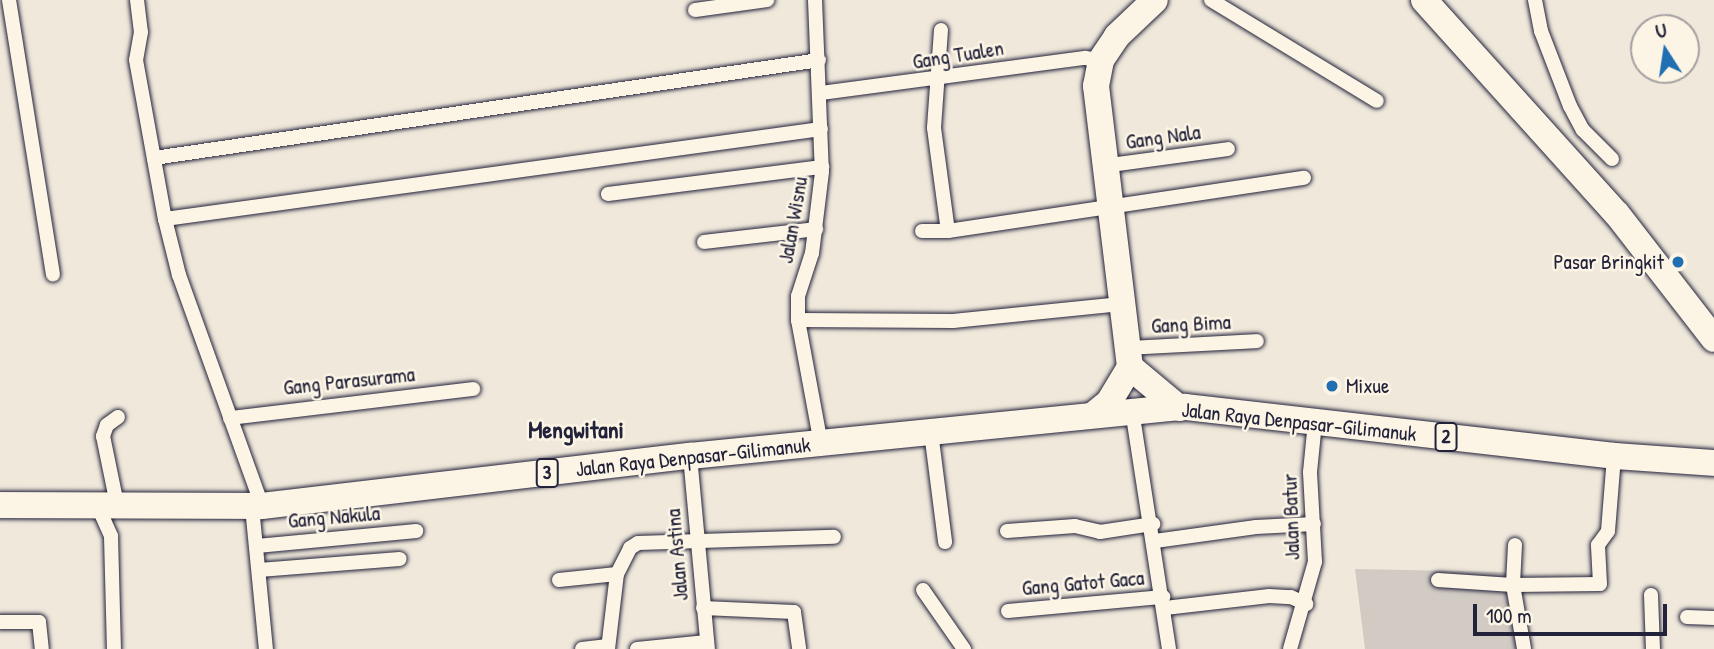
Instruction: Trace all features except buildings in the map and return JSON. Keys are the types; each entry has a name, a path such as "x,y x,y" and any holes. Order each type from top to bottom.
{"highway":[{"path":"1424,0 1599,193 1714,339"},
{"path":"1093,415 1121,386 1129,358 1126,298 1108,209 1096,86 1101,60 1145,3"},
{"path":"1129,358 1179,408"},
{"name":"Jalan Raya Denpasar-Gilimanuk","path":"0,505 115,509 257,507 690,456 1132,410 1179,408 1614,456 1714,463"}],"street":[{"path":"9,0 53,274"},
{"path":"137,0 141,32 136,60 165,219 179,275 230,418 257,507 257,546 266,649"},
{"path":"695,10 767,0"},
{"name":"Jalan Wisnu","path":"815,0 822,167 816,229 798,296 798,320 821,444"},
{"path":"1211,0 1377,101"},
{"path":"1535,0 1541,30 1570,106 1583,130 1612,159"},
{"path":"941,30 941,80 934,128 948,231"},
{"name":"Gang Tualen","path":"821,93 941,80 1085,58 1101,60"},
{"path":"154,158 818,60"},
{"path":"165,219 821,128"},
{"name":"Gang Nala","path":"1103,166 1228,149"},
{"path":"608,194 822,167"},
{"path":"922,231 948,231 1108,209 1304,178"},
{"path":"704,242 816,229"},
{"path":"798,320 953,321 1126,298"},
{"name":"Gang Bima","path":"1129,358 1258,341"},
{"name":"Gang Parasurama","path":"230,418 474,389"},
{"path":"1132,410 1153,524 1169,649"},
{"path":"114,649 111,536 115,509 103,436 107,425 118,417"},
{"name":"Jalan Batur","path":"1290,649 1306,604 1315,562 1310,472 1315,422"},
{"path":"931,432 945,542"},
{"name":"Jalan Astina","path":"690,456 695,540 707,646"},
{"path":"1438,580 1513,585 1600,584 1598,545 1608,531 1614,456"},
{"path":"111,536 115,509"},
{"path":"1007,531 1075,526 1100,532 1153,524"},
{"path":"1155,541 1256,527 1314,524"},
{"name":"Gang Nakula","path":"257,546 416,531"},
{"path":"582,649 608,648 617,574 630,548 638,543 834,537"},
{"path":"1515,545 1513,585 1524,649"},
{"path":"259,570 400,559"},
{"path":"559,580 617,574"},
{"path":"923,590 964,649"},
{"path":"1651,595 1653,649"},
{"name":"Gang Gatot Gaca","path":"1008,611 1269,596 1291,597 1306,604"},
{"path":"703,608 794,612 799,649"},
{"path":"1687,617 1714,618"},
{"path":"0,622 38,622 42,649"},
{"path":"637,649 707,646"}],"shaded area":[{"path":"1355,569 1506,572 1523,649 1365,649"}],"place":[{"name":"Pasar Bringkit","path":"1678,262"},
{"name":"Mixue","path":"1332,386"}],"district":[{"name":"Mengwitani","path":"576,430"}]}
